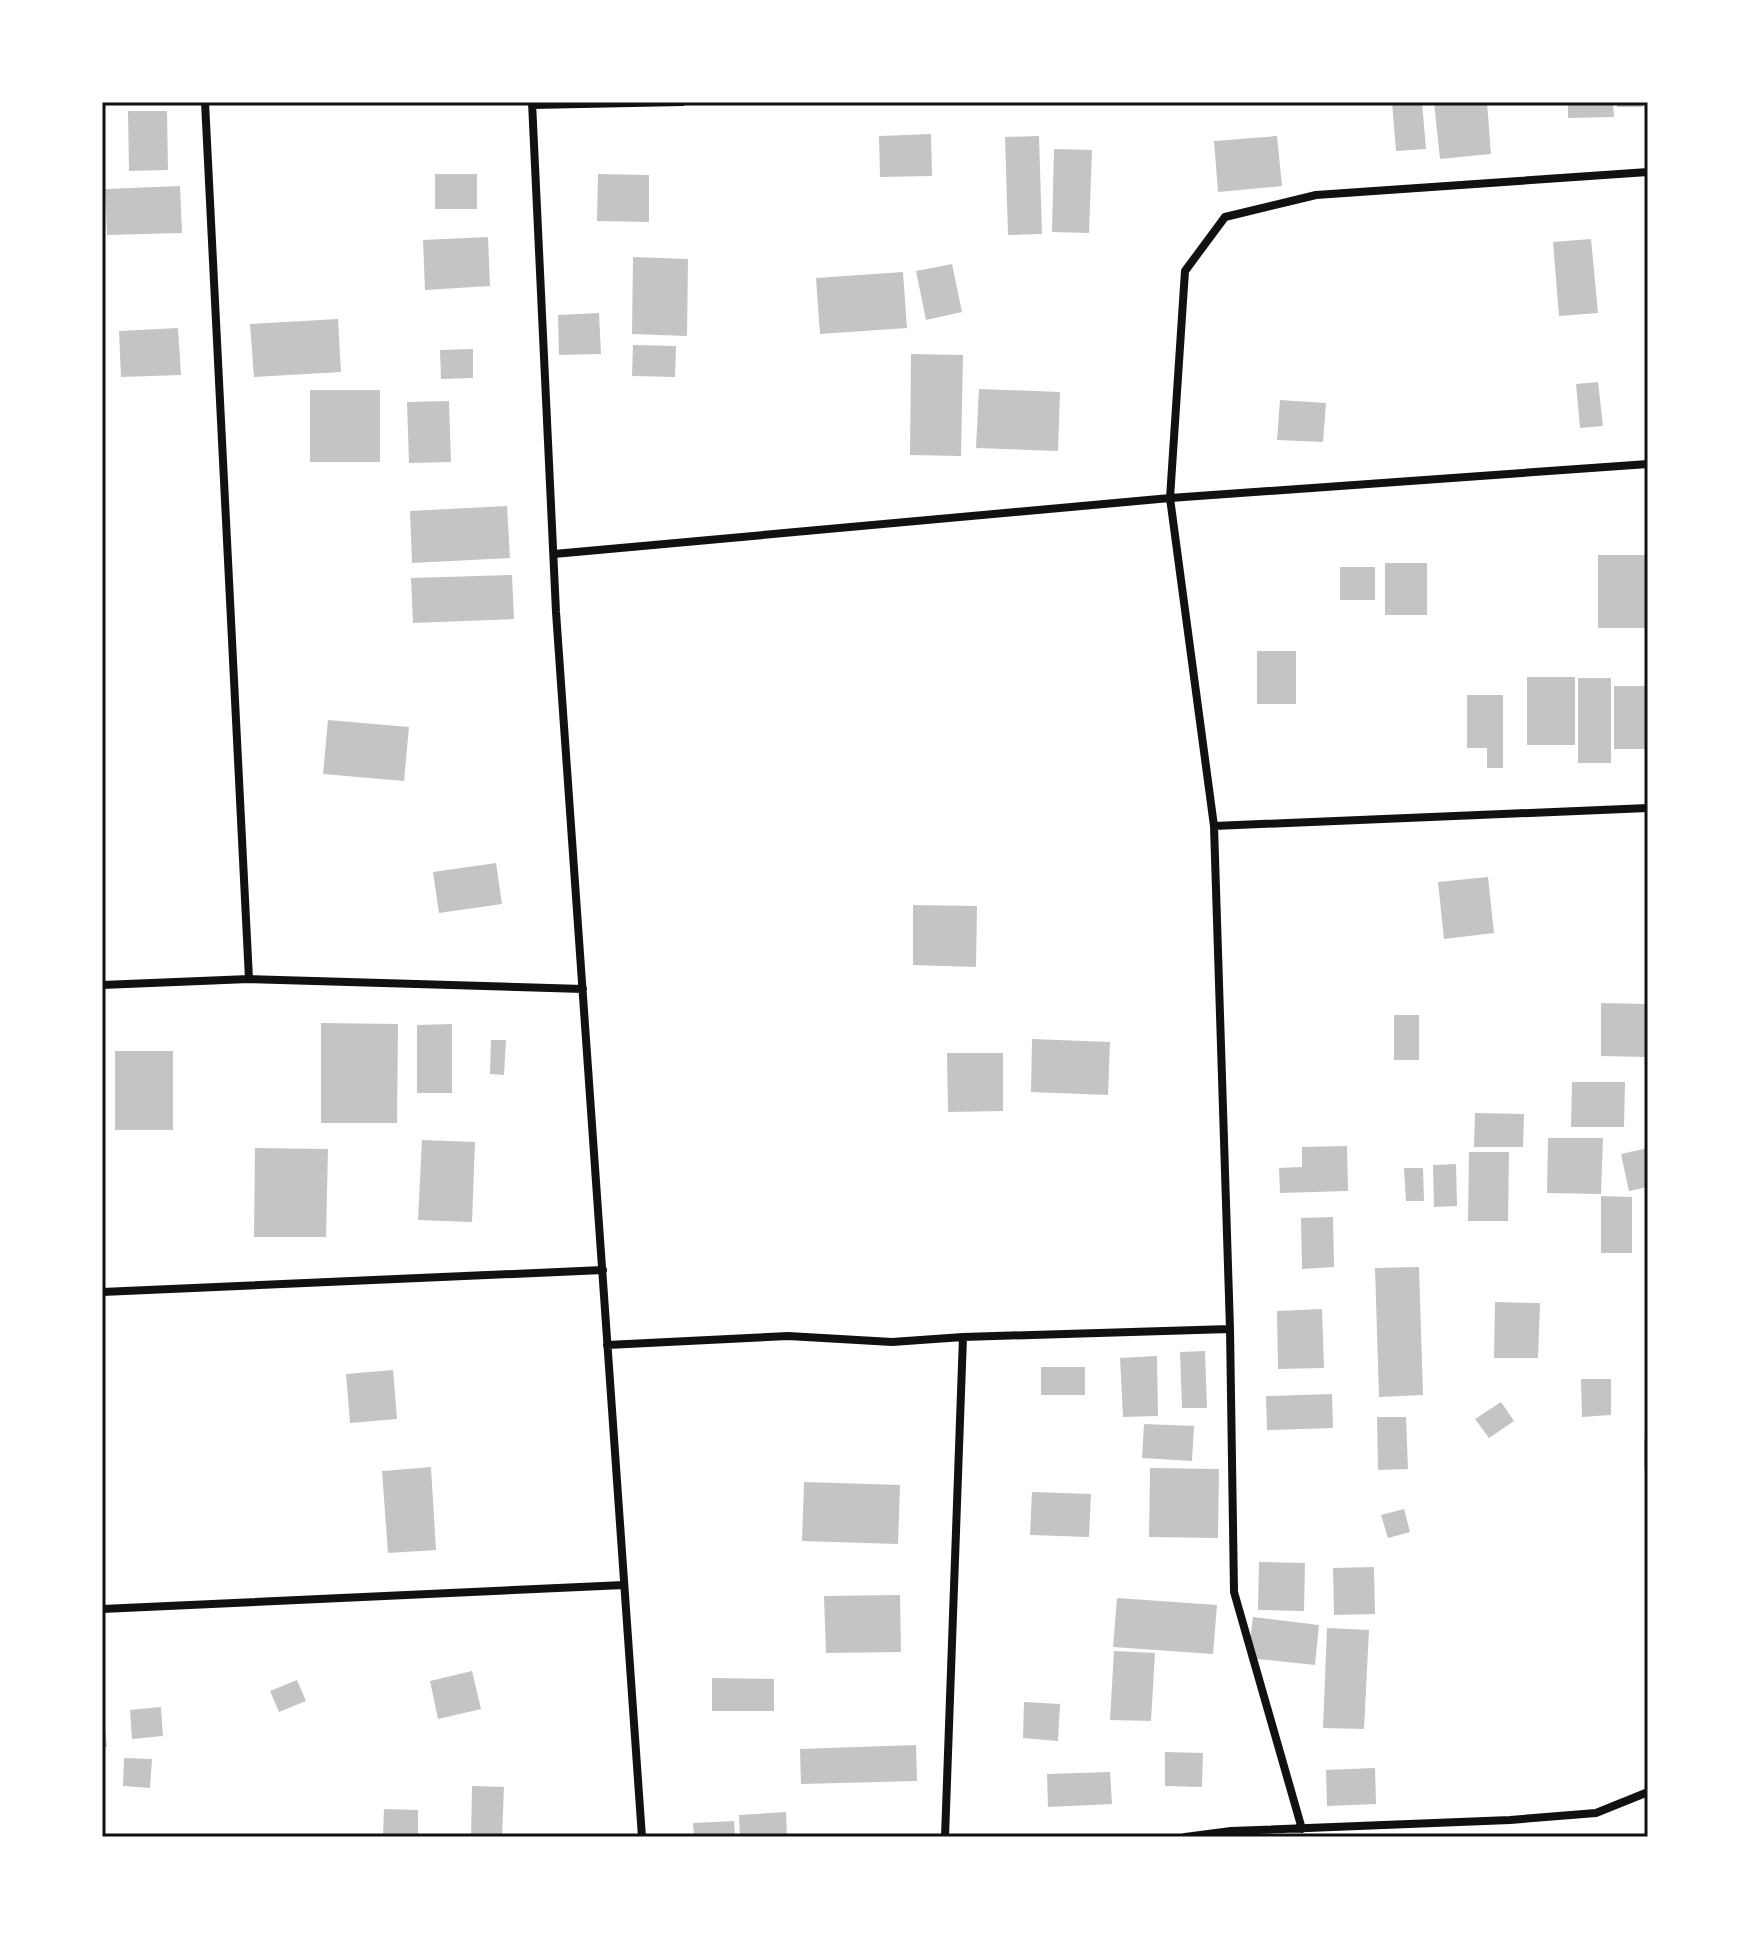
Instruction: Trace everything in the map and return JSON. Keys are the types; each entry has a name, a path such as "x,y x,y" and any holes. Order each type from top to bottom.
{"street":[{"path":"205,102 249,979"},
{"path":"642,1837 554,554 532,104 682,102"},
{"path":"1302,1829 1234,1592 1230,1329 1214,826 1170,498 1185,271 1225,217 1316,195 1648,172"},
{"path":"554,554 1170,498 1648,464"},
{"path":"1214,826 1648,808"},
{"path":"102,985 249,979 583,989"},
{"path":"102,1292 603,1270"},
{"path":"607,1345 788,1336 892,1342 1230,1329"},
{"path":"945,1837 963,1337"},
{"path":"102,1609 624,1585"},
{"path":"1185,1837 1231,1831 1596,1813 1648,1792"}],"building":[{"path":"1392,102 1422,102 1426,149 1396,151"},
{"path":"1434,102 1487,102 1491,154 1440,159"},
{"path":"1568,102 1613,102 1614,117 1568,118"},
{"path":"1617,102 1643,102 1643,107 1617,107"},
{"path":"128,111 167,111 168,170 129,171"},
{"path":"931,134 932,176 880,177 879,136"},
{"path":"1039,136 1042,234 1008,235 1005,137"},
{"path":"1277,136 1282,186 1218,192 1214,141"},
{"path":"1054,149 1092,150 1089,233 1052,232"},
{"path":"435,174 477,174 477,209 435,209"},
{"path":"598,174 649,175 649,222 597,221"},
{"path":"180,186 182,233 107,235 105,189"},
{"path":"488,237 490,286 425,290 423,240"},
{"path":"1591,239 1598,313 1559,316 1553,242"},
{"path":"633,257 688,259 687,336 632,334"},
{"path":"952,264 962,312 926,320 916,271"},
{"path":"903,272 907,328 820,334 816,278"},
{"path":"599,313 601,354 559,355 558,315"},
{"path":"338,319 341,372 254,377 250,324"},
{"path":"178,328 181,375 121,377 119,331"},
{"path":"633,345 676,346 675,377 632,376"},
{"path":"473,349 473,378 441,379 440,350"},
{"path":"911,354 963,355 961,456 910,455"},
{"path":"1598,382 1603,426 1580,428 1576,384"},
{"path":"979,389 1060,392 1058,451 976,448"},
{"path":"310,390 380,390 380,462 310,462"},
{"path":"1280,400 1326,403 1323,442 1277,440"},
{"path":"449,401 451,462 409,463 407,402"},
{"path":"507,506 510,558 412,563 410,511"},
{"path":"1598,555 1646,555 1646,628 1598,628"},
{"path":"1385,563 1427,563 1427,615 1385,615"},
{"path":"1340,567 1375,567 1375,600 1340,600"},
{"path":"512,575 514,619 413,623 411,578"},
{"path":"1257,651 1296,651 1296,704 1257,704"},
{"path":"1527,677 1575,677 1575,745 1527,745"},
{"path":"1578,678 1611,678 1611,763 1578,763"},
{"path":"1614,686 1648,686 1648,749 1614,749"},
{"path":"1467,695 1503,695 1503,768 1487,768 1487,748 1467,748"},
{"path":"328,720 409,727 404,781 323,774"},
{"path":"496,863 502,904 439,913 433,872"},
{"path":"1488,877 1494,933 1444,939 1438,882"},
{"path":"913,905 977,906 976,967 913,965"},
{"path":"1601,1003 1646,1004 1645,1057 1601,1056"},
{"path":"1394,1015 1419,1015 1419,1060 1394,1060"},
{"path":"321,1023 398,1024 397,1123 321,1123"},
{"path":"452,1024 452,1093 417,1093 417,1025"},
{"path":"1032,1039 1110,1042 1108,1095 1031,1092"},
{"path":"491,1040 506,1040 504,1075 490,1074"},
{"path":"115,1051 173,1051 173,1130 115,1130"},
{"path":"947,1053 1003,1053 1003,1111 948,1112"},
{"path":"1572,1082 1625,1082 1624,1127 1571,1127"},
{"path":"1475,1113 1524,1114 1523,1147 1474,1147"},
{"path":"1548,1138 1603,1138 1601,1194 1547,1193"},
{"path":"422,1140 475,1142 472,1222 418,1220"},
{"path":"1347,1146 1348,1191 1280,1193 1279,1168 1302,1167 1302,1147"},
{"path":"255,1148 328,1149 326,1237 254,1237"},
{"path":"1648,1148 1648,1187 1629,1191 1621,1154"},
{"path":"1469,1152 1509,1152 1508,1221 1468,1221"},
{"path":"1456,1164 1457,1206 1434,1207 1433,1165"},
{"path":"1404,1168 1423,1168 1424,1201 1406,1201"},
{"path":"1601,1196 1632,1197 1632,1253 1601,1253"},
{"path":"1333,1217 1334,1267 1302,1269 1301,1218"},
{"path":"1419,1267 1423,1395 1379,1397 1375,1268"},
{"path":"1495,1302 1540,1303 1538,1358 1494,1358"},
{"path":"1322,1309 1324,1368 1278,1369 1277,1311"},
{"path":"1205,1351 1207,1408 1182,1408 1180,1352"},
{"path":"1157,1356 1158,1416 1123,1417 1120,1358"},
{"path":"1041,1367 1085,1367 1085,1395 1041,1395"},
{"path":"393,1370 397,1419 350,1423 346,1374"},
{"path":"1581,1379 1611,1379 1611,1415 1582,1417"},
{"path":"1332,1394 1333,1428 1267,1430 1266,1396"},
{"path":"1501,1402 1514,1421 1489,1438 1475,1419"},
{"path":"1377,1417 1406,1417 1408,1469 1378,1470"},
{"path":"1144,1424 1194,1426 1192,1461 1142,1458"},
{"path":"1644,1439 1648,1439 1648,1467 1644,1467"},
{"path":"431,1467 436,1550 388,1553 382,1471"},
{"path":"1150,1468 1219,1469 1218,1538 1149,1537"},
{"path":"804,1482 900,1485 898,1544 802,1541"},
{"path":"1032,1492 1091,1494 1089,1537 1030,1535"},
{"path":"1404,1509 1410,1532 1388,1538 1381,1515"},
{"path":"1259,1562 1305,1563 1304,1611 1258,1610"},
{"path":"1374,1567 1375,1614 1334,1615 1333,1568"},
{"path":"900,1595 901,1652 826,1653 824,1596"},
{"path":"1117,1598 1217,1605 1213,1654 1113,1647"},
{"path":"1253,1617 1319,1625 1315,1665 1248,1658"},
{"path":"1327,1628 1369,1630 1364,1729 1323,1728"},
{"path":"1114,1651 1155,1653 1151,1721 1110,1720"},
{"path":"472,1671 481,1709 438,1719 430,1681"},
{"path":"712,1678 774,1679 774,1711 712,1711"},
{"path":"297,1680 306,1701 279,1712 270,1691"},
{"path":"1024,1702 1060,1704 1058,1741 1023,1738"},
{"path":"161,1707 163,1736 132,1739 130,1710"},
{"path":"104,1716 107,1747 102,1747"},
{"path":"916,1745 917,1781 801,1784 800,1749"},
{"path":"1165,1752 1203,1753 1202,1787 1165,1786"},
{"path":"124,1758 152,1759 150,1788 123,1786"},
{"path":"1375,1768 1376,1804 1327,1806 1326,1770"},
{"path":"1110,1772 1112,1804 1048,1807 1047,1774"},
{"path":"472,1786 504,1787 502,1837 471,1837"},
{"path":"384,1809 418,1810 418,1837 383,1837"},
{"path":"786,1812 787,1837 740,1837 739,1815"},
{"path":"734,1821 735,1837 694,1837 693,1823"}]}
